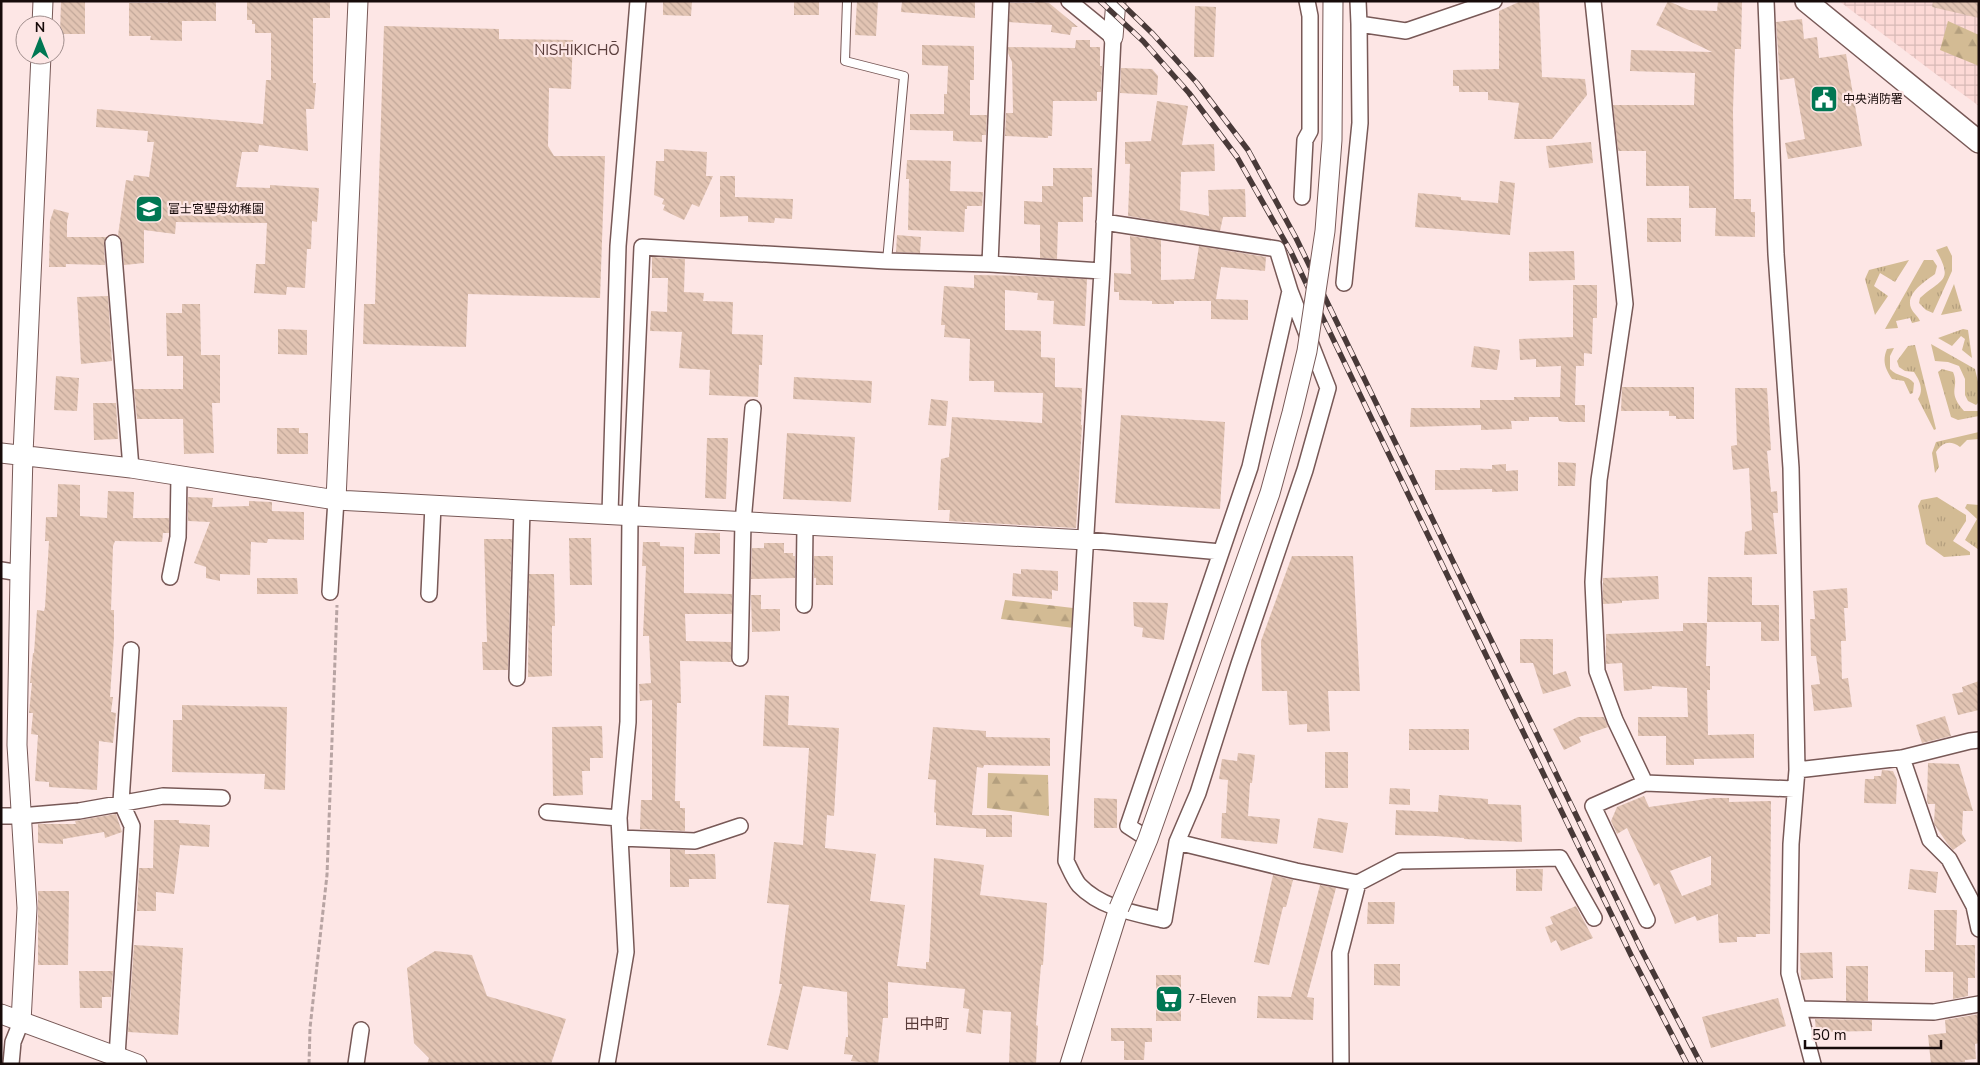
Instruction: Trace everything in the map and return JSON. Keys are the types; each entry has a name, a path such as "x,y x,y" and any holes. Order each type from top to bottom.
{"main road":[{"path":"1806,1 1979,142"}],"street":[{"path":"42,15 43,1"},
{"path":"334,595 336,500 358,1"},
{"path":"610,514 618,246 636,49 638,1"},
{"path":"990,264 1001,1"},
{"path":"1069,1 1113,37"},
{"path":"1104,222 1277,249 1290,291 1328,388 1305,470 1239,664 1198,793 1177,842 1164,920 1096,900 1078,884 1066,862 1102,271 1104,222 1113,37 1116,1"},
{"path":"1302,197 1305,140 1310,131 1310,16 1307,1"},
{"path":"1070,1064 1119,908 1148,839 1270,493 1292,413 1307,351 1325,231 1332,140 1333,1"},
{"path":"1344,283 1360,123 1358,1"},
{"path":"1359,24 1406,31 1494,1"},
{"path":"1593,1 1625,304 1599,480 1592,582 1596,670 1615,720 1645,783"},
{"path":"1766,1 1776,254 1791,468 1797,770 1791,844 1789,972 1813,1064"},
{"path":"11,1064 13,1042 21,1022 27,908 17,745 23,454 41,65"},
{"path":"113,243 131,468"},
{"path":"607,1064 626,952 619,818 628,722 630,516 642,247 1102,271"},
{"path":"1148,839 1128,826 1250,468 1290,291"},
{"path":"740,658 743,522 753,408"},
{"path":"1,452 131,468 336,500 1086,540 1221,552"},
{"path":"170,577 178,537 180,476"},
{"path":"429,594 433,505"},
{"path":"517,678 522,510"},
{"path":"804,605 805,525"},
{"path":"1,570 20,573"},
{"path":"117,1056 132,826 121,802 131,650"},
{"path":"1797,770 1902,758 1979,740"},
{"path":"1902,758 1930,840 1949,859 1974,906 1979,928"},
{"path":"1647,920 1593,806 1645,783 1794,790"},
{"path":"1,816 79,811 163,796 222,798"},
{"path":"546,812 619,818"},
{"path":"620,838 695,841 740,826"},
{"path":"1177,842 1296,872 1358,883 1400,861 1560,858 1594,918"},
{"path":"1341,1064 1340,954 1358,883"},
{"path":"1799,1009 1934,1012 1979,1004"},
{"path":"1,1014 136,1064"},
{"path":"356,1064 360,1030"}],"lane":[{"path":"847,1 845,61 904,76 886,261"}],"path":[{"path":"309,1064 310,1028 327,875 334,595"}],"shaded area":[{"path":"1839,1 1979,1 1979,106 1949,84"}],"green space":[{"path":"1948,21 1979,35 1979,66 1940,50"},
{"path":"1947,246 1952,256 1952,271 1933,313 1926,310 1919,303 1920,298 1943,278 1945,274 1944,268 1936,250"},
{"path":"1909,260 1895,282 1880,273 1874,286 1888,296 1875,315 1865,279 1869,270"},
{"path":"1924,260 1933,260 1937,266 1935,274 1917,288 1911,297 1911,308 1920,321 1912,323 1910,318 1896,321 1898,328 1885,329"},
{"path":"1954,284 1962,311 1941,315"},
{"path":"1963,329 1968,330 1972,358 1962,350 1965,339 1961,336 1952,346 1938,338"},
{"path":"1931,344 1975,369 1979,386 1979,402 1976,405 1968,401 1965,395 1965,379 1959,366 1948,362 1935,361"},
{"path":"1915,345 1936,429 1934,430 1918,399 1921,389 1918,379 1914,372 1905,371 1899,367 1897,361 1908,346"},
{"path":"1894,348 1890,356 1890,369 1912,380 1914,383 1913,393 1910,394 1904,381 1892,379 1886,368 1885,357 1887,349"},
{"path":"1942,369 1953,372 1955,377 1954,394 1964,411 1979,411 1979,416 1958,420 1951,417 1938,372"},
{"path":"1979,432 1979,439 1967,440 1960,447 1953,443 1941,446 1936,452 1939,467 1935,473 1932,453 1936,442"},
{"path":"1937,497 1966,515 1966,521 1953,541 1970,552 1970,555 1944,557 1926,544 1918,506 1921,500"},
{"path":"1967,504 1979,505 1979,550 1965,540 1977,519 1965,508"},
{"path":"1005,600 1073,608 1074,628 1001,619"},
{"path":"988,773 1048,775 1049,816 987,808"}],"building":[{"path":"61,1 85,1 85,34 65,34 65,15 61,15"},
{"path":"168,1 216,1 216,21 182,21 182,41 150,40 151,36 129,36 129,3 168,3"},
{"path":"247,1 330,1 330,18 313,18 313,83 316,83 314,109 306,109 308,151 259,145 258,152 242,152 236,187 270,188 270,185 319,188 317,222 312,221 311,249 307,249 305,288 287,287 286,295 254,293 256,264 265,264 267,223 176,222 175,234 144,230 144,263 124,265 122,242 118,235 126,180 133,181 134,175 149,177 154,142 147,142 148,131 96,127 97,109 263,124 266,80 271,80 271,33 255,33 255,24 252,24 252,20 247,20"},
{"path":"663,1 692,1 691,16 663,15"},
{"path":"794,1 819,1 819,15 794,15"},
{"path":"857,1 878,1 876,36 855,35"},
{"path":"902,1 975,1 975,18 901,12"},
{"path":"1035,1 1049,3 1078,27 1072,27 1070,35 1051,32 1052,25 1009,22 1010,3 1035,3"},
{"path":"1521,1 1539,1 1542,77 1585,79 1587,95 1552,139 1514,139 1519,103 1488,100 1488,92 1459,92 1459,86 1453,86 1453,70 1499,69 1499,11"},
{"path":"1668,1 1689,10 1717,11 1718,1 1742,1 1741,49 1735,49 1733,110 1734,199 1751,199 1751,212 1755,212 1755,237 1715,236 1716,208 1689,208 1689,186 1646,186 1646,151 1618,151 1613,105 1694,105 1695,73 1630,71 1631,50 1712,52 1656,25"},
{"path":"1933,1 1979,1 1979,18 1932,7"},
{"path":"1195,6 1216,7 1214,57 1194,57"},
{"path":"1802,19 1804,39 1817,37 1819,58 1846,54 1862,146 1788,159 1785,143 1805,139 1794,78 1780,80 1776,22"},
{"path":"384,26 499,29 499,39 573,40 571,89 549,88 548,146 554,156 605,156 600,298 468,294 466,347 363,344 364,304 375,304"},
{"path":"1076,40 1090,40 1090,47 1100,47 1100,66 1102,66 1101,92 1097,92 1097,101 1053,101 1052,136 1048,136 1048,138 1005,136 1006,113 1013,113 1012,62 1008,53 1008,47 1075,48"},
{"path":"922,45 974,46 974,80 970,80 970,115 987,115 986,135 982,135 982,142 953,141 953,131 910,130 910,114 944,114 944,94 947,94 948,66 922,65"},
{"path":"1121,68 1152,69 1158,76 1157,95 1120,93"},
{"path":"1157,101 1188,106 1182,145 1214,144 1215,171 1181,172 1180,210 1209,216 1208,190 1245,189 1246,217 1223,217 1220,231 1128,216 1130,164 1125,164 1125,142 1151,141"},
{"path":"1591,142 1593,163 1549,168 1546,146"},
{"path":"664,149 707,152 706,176 713,176 699,207 692,204 684,220 663,210 665,205 662,204 664,199 654,195 656,161 664,161"},
{"path":"907,160 951,161 950,191 983,192 982,206 967,206 967,209 965,209 964,232 908,230 909,179 906,179"},
{"path":"1053,168 1092,168 1092,197 1083,197 1083,222 1058,222 1057,259 1040,258 1040,225 1024,224 1024,201 1042,202 1042,186 1053,186"},
{"path":"720,176 735,176 735,197 793,199 792,219 775,218 774,223 748,222 748,216 720,217"},
{"path":"1500,181 1515,183 1510,235 1415,227 1418,193 1461,197 1461,200 1498,203"},
{"path":"54,209 69,213 67,237 106,237 104,244 105,265 66,264 66,267 49,267 50,221"},
{"path":"1647,218 1681,218 1681,242 1647,242"},
{"path":"897,235 921,237 920,253 896,252"},
{"path":"1130,236 1161,240 1161,280 1194,279 1199,246 1266,257 1265,271 1221,267 1216,299 1248,300 1248,320 1211,319 1211,301 1174,301 1174,304 1152,304 1152,301 1119,300 1119,292 1114,292 1114,273 1131,274"},
{"path":"1574,251 1575,280 1529,281 1529,252"},
{"path":"652,257 685,259 684,292 704,293 703,301 733,302 732,334 763,335 762,365 759,365 758,397 709,395 710,370 679,368 682,332 650,331 651,311 667,312 668,278 652,278"},
{"path":"974,275 1087,279 1085,326 1053,324 1054,301 1037,300 1038,293 1005,290 1005,330 1041,331 1041,357 1055,358 1055,387 1082,388 1082,425 1076,528 949,521 950,510 938,510 941,459 949,457 952,417 1042,423 1043,393 994,392 994,381 969,381 970,339 944,337 945,325 941,325 944,286 974,288"},
{"path":"1573,285 1597,285 1597,318 1593,318 1592,354 1584,353 1584,366 1576,366 1575,405 1585,405 1585,422 1559,421 1558,417 1529,417 1529,421 1511,421 1512,429 1481,430 1481,425 1410,427 1411,408 1480,408 1480,400 1514,400 1514,397 1560,397 1561,366 1536,367 1536,359 1520,360 1519,339 1573,337"},
{"path":"108,296 112,361 81,364 77,297"},
{"path":"182,304 200,304 201,355 220,355 220,403 212,403 214,453 184,454 183,419 137,419 134,389 183,389 183,356 167,356 166,313 182,313"},
{"path":"278,329 307,330 307,355 278,354"},
{"path":"1474,346 1500,350 1497,370 1471,367"},
{"path":"56,376 79,378 77,411 54,410"},
{"path":"794,377 872,381 871,403 793,399"},
{"path":"1622,387 1694,387 1694,419 1676,419 1676,416 1669,416 1669,411 1621,411"},
{"path":"1735,388 1767,388 1771,450 1767,451 1771,492 1777,491 1778,513 1773,513 1777,554 1744,555 1745,532 1752,530 1749,468 1733,470 1731,446 1737,445"},
{"path":"931,399 948,401 946,426 928,425"},
{"path":"93,403 116,403 118,439 94,440"},
{"path":"1121,415 1225,422 1220,509 1115,503"},
{"path":"277,428 299,428 299,433 308,433 308,454 277,454"},
{"path":"787,433 855,437 851,502 783,499"},
{"path":"707,438 728,438 726,499 705,498"},
{"path":"1558,462 1576,463 1575,486 1558,486"},
{"path":"1506,464 1506,471 1518,470 1518,491 1492,492 1492,489 1435,490 1435,470 1460,470 1460,468 1492,469 1492,465"},
{"path":"58,484 80,485 80,516 107,518 108,491 134,492 133,518 169,518 169,533 163,533 162,542 115,541 113,546 111,610 114,610 114,637 110,697 113,697 111,712 116,713 113,743 99,741 97,790 49,787 49,782 35,781 38,735 31,734 33,713 29,713 32,683 30,683 37,610 44,611 45,607 49,541 45,541 46,517 57,517"},
{"path":"188,497 213,498 212,507 249,506 249,501 272,502 272,511 304,512 304,540 268,539 267,543 251,542 250,575 220,574 220,581 206,578 206,567 194,563 210,522 188,521"},
{"path":"695,533 720,533 720,554 694,554"},
{"path":"569,538 591,538 592,585 570,585"},
{"path":"484,539 512,539 508,670 483,670 482,642 487,642"},
{"path":"643,542 660,542 660,546 684,547 684,593 732,594 732,614 685,614 686,641 731,642 732,662 680,661 681,703 677,703 675,801 680,801 680,808 685,808 685,831 640,829 641,800 652,800 652,700 640,701 639,684 651,683 649,636 643,636 646,566 642,566"},
{"path":"764,543 784,543 784,553 793,553 793,556 795,556 795,578 751,579 752,548 764,548"},
{"path":"814,556 833,556 833,585 816,585 816,578 814,578"},
{"path":"1292,556 1353,556 1360,691 1328,691 1330,731 1307,732 1307,724 1289,725 1287,691 1262,691 1261,641"},
{"path":"1021,569 1058,571 1058,591 1052,590 1052,599 1012,596 1013,573 1021,574"},
{"path":"529,574 554,574 555,626 552,626 552,676 528,677"},
{"path":"1658,576 1659,599 1603,604 1603,578"},
{"path":"1708,577 1752,577 1752,605 1779,605 1779,641 1761,641 1761,622 1707,622"},
{"path":"257,578 297,578 298,594 257,594"},
{"path":"1847,588 1848,608 1844,608 1846,641 1841,641 1842,679 1848,678 1852,707 1814,711 1811,685 1820,684 1816,656 1811,656 1810,619 1815,619 1813,591"},
{"path":"751,595 761,595 761,609 780,609 780,631 752,632"},
{"path":"1133,602 1168,603 1164,640 1142,637 1143,628 1134,626"},
{"path":"1683,623 1707,623 1706,666 1710,666 1710,690 1707,690 1708,735 1754,734 1754,758 1694,759 1694,765 1666,765 1666,736 1638,736 1638,717 1688,717 1687,688 1652,686 1652,689 1624,691 1622,663 1606,664 1606,634 1683,631"},
{"path":"1520,639 1553,639 1553,675 1566,671 1571,686 1543,694 1533,663 1520,663"},
{"path":"1979,681 1979,710 1958,715 1952,694 1963,692 1962,687"},
{"path":"765,695 789,696 788,725 839,728 834,816 827,815 825,848 876,854 870,901 905,905 897,966 926,969 926,962 929,962 934,858 984,865 980,895 1047,903 1043,965 1041,965 1036,1025 1038,1026 1036,1064 1009,1064 1011,1012 983,1010 981,1034 966,1032 969,1009 963,1008 965,989 888,982 888,1018 883,1018 878,1064 851,1061 853,1055 844,1054 846,1037 848,1037 847,992 803,986 788,1050 767,1045 782,984 779,984 789,905 767,903 774,842 803,845 809,748 763,746"},
{"path":"182,705 287,707 285,790 264,789 265,774 172,772 173,720 182,720"},
{"path":"1945,716 1951,736 1922,743 1916,725"},
{"path":"1578,717 1604,717 1608,727 1579,737 1581,742 1564,750 1553,729"},
{"path":"602,726 603,758 590,758 590,771 582,771 583,795 553,796 552,727"},
{"path":"933,727 986,731 986,737 1050,738 1050,766 984,765 983,768 977,767 972,815 1012,815 1012,837 986,837 986,829 936,825 936,813 934,812 936,780 928,779"},
{"path":"1409,729 1469,729 1469,750 1409,750"},
{"path":"1325,752 1348,752 1348,788 1325,788"},
{"path":"1238,753 1255,755 1252,783 1250,783 1248,816 1280,819 1277,844 1221,838 1222,813 1226,813 1228,780 1219,779 1222,759 1237,761"},
{"path":"1928,763 1959,764 1973,811 1963,811 1962,834 1966,841 1953,850 1934,824 1935,804 1928,804 1927,801"},
{"path":"1882,770 1893,771 1897,780 1896,804 1864,803 1865,779 1874,779 1874,776 1881,776"},
{"path":"1390,788 1410,789 1410,805 1389,804"},
{"path":"1439,795 1488,799 1488,804 1521,805 1522,842 1395,835 1396,810 1438,812"},
{"path":"1644,796 1649,807 1714,798 1729,798 1729,802 1771,801 1770,934 1756,934 1756,937 1737,937 1737,942 1719,943 1718,914 1697,921 1695,916 1675,924 1659,883 1654,886 1627,828 1617,834 1611,821 1617,807","holes":["1711,856 1711,885 1682,896 1670,871"]},
{"path":"1094,798 1117,799 1117,828 1094,828"},
{"path":"116,814 122,832 105,838 104,832 63,839 63,844 38,843 38,824 76,824 75,821"},
{"path":"1318,818 1348,823 1343,853 1313,848"},
{"path":"154,820 179,820 179,823 210,825 209,847 180,845 174,894 156,892 156,911 137,911 139,868 153,868"},
{"path":"670,849 685,850 685,854 715,854 716,879 689,879 689,887 670,887"},
{"path":"1516,869 1543,869 1542,891 1516,891"},
{"path":"1910,869 1938,872 1936,893 1908,889"},
{"path":"1273,875 1293,880 1286,907 1283,907 1269,965 1254,962"},
{"path":"1320,885 1336,888 1307,997 1314,998 1313,1020 1257,1018 1258,996 1291,997"},
{"path":"38,891 69,891 68,965 38,965"},
{"path":"1368,902 1395,902 1394,924 1367,924"},
{"path":"1576,906 1593,938 1561,951 1556,940 1551,943 1545,927 1553,924 1550,917"},
{"path":"1934,910 1957,910 1956,945 1975,945 1975,978 1968,978 1968,996 1953,999 1953,972 1925,972 1925,950 1934,950"},
{"path":"134,945 183,948 178,1035 128,1032"},
{"path":"435,951 472,955 487,996 566,1019 551,1064 427,1064 429,1058 414,1043 407,968"},
{"path":"1832,952 1833,978 1801,980 1800,953"},
{"path":"1374,964 1400,964 1400,986 1374,985"},
{"path":"1846,966 1868,966 1868,1001 1846,1001"},
{"path":"79,971 113,971 111,997 102,997 102,1008 80,1008"},
{"path":"1156,975 1181,975 1181,1021 1156,1021"},
{"path":"1778,998 1786,1026 1711,1048 1702,1017"},
{"path":"1979,1014 1979,1043 1975,1044 1976,1059 1965,1060 1965,1062 1931,1064 1928,1035 1946,1033 1945,1020"},
{"path":"1815,1019 1872,1020 1872,1031 1816,1032"},
{"path":"1111,1028 1152,1028 1152,1042 1145,1042 1144,1060 1124,1060 1124,1041 1111,1041"}],"railway":[{"path":"1100,1 1143,41 1189,93 1237,157 1291,252 1631,955 1687,1064"},
{"path":"1119,1 1153,34 1197,83 1248,150 1296,238 1642,951 1701,1064"}],"place":[{"name":"中央消防署","path":"1824,99"},
{"name":"富士宮聖母幼稚園","path":"149,209"},
{"name":"7-Eleven","path":"1169,999"}],"district":[{"name":"NISHIKICHŌ","path":"577,50"},
{"name":"田中町","path":"927,1024"}]}
